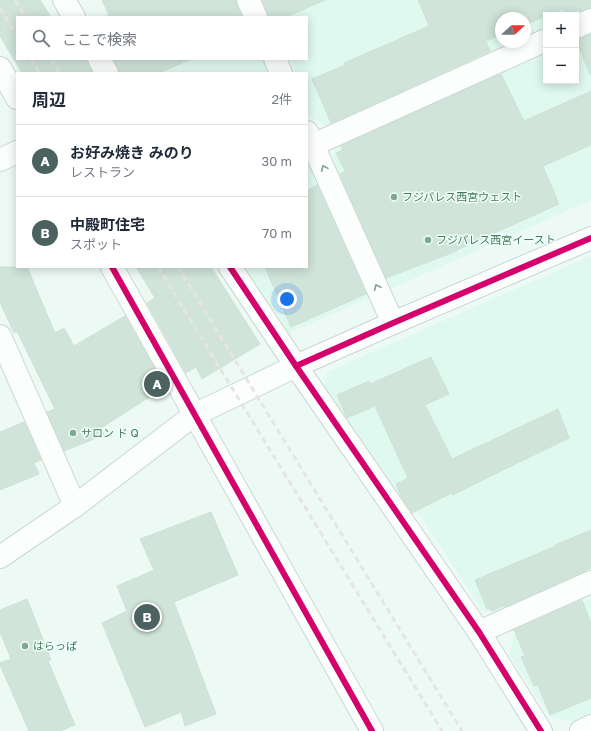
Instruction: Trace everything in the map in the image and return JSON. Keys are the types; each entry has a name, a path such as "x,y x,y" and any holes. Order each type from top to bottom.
{"street":[{"path":"64,0 73,16"},
{"path":"248,0 256,16"},
{"path":"579,26 591,20"},
{"path":"393,323 310,138 543,41"},
{"path":"100,60 106,72"},
{"path":"275,60 281,72"},
{"path":"0,68 16,96"},
{"path":"0,160 16,152"},
{"path":"0,557 75,506 194,415 296,366 591,238"},
{"path":"113,268 372,731"},
{"path":"231,268 296,366 479,632 541,731"},
{"path":"0,336 75,506"},
{"path":"479,632 591,582"},
{"path":"581,731 591,726"}],"shaded area":[{"path":"264,0 591,0 591,7 579,13 543,12 543,29 531,34 531,12 495,12 495,48 501,48 326,127 309,115 308,112 308,72 296,72 290,60 308,60 308,16 271,16"},
{"path":"591,31 591,200 388,290 331,163 336,146 543,53 543,84 579,84 579,37"},
{"path":"117,60 265,60 271,72 123,72"},
{"path":"308,156 371,297 289,333 247,268 308,268"},
{"path":"591,256 591,571 497,613 482,610 418,512 409,516 324,387 327,372"},
{"path":"591,598 591,713 571,722 550,716 509,654 514,634"}],"building":[{"path":"0,0 40,0 50,16 16,16 16,60 87,60 88,65 92,72 21,72 0,36"},
{"path":"102,0 236,0 242,16 107,16 109,15"},
{"path":"262,0 325,0 288,16 268,16"},
{"path":"418,0 591,0 591,8 579,12 564,12 563,9 556,12 543,12 543,17 531,22 531,12 495,12 495,37 486,41 490,51 331,123 312,79 345,65 344,63 429,26"},
{"path":"591,34 591,75 579,47 579,38"},
{"path":"114,60 189,60 161,72 119,72 118,67"},
{"path":"501,74 524,121 591,91 591,145 543,166 559,204 457,251 386,278 340,174 345,171 336,153 343,150 341,146"},
{"path":"317,185 366,294 291,327 265,268 308,268 308,190"},
{"path":"0,267 27,268 55,333 64,328 74,346 125,316 165,387 101,428 104,435 64,451 47,412 55,409 17,331 14,333 0,302"},
{"path":"137,268 212,268 260,344 202,379 196,367 186,373 147,303 155,298"},
{"path":"431,357 449,394 425,405 452,459 558,409 569,438 453,495 452,493 412,513 402,498 396,484 408,478 375,406 347,418 337,395 369,381 370,384"},
{"path":"24,422 41,460 34,463 39,474 0,490 0,432"},
{"path":"211,512 238,575 174,602 216,714 185,726 181,712 145,727 102,623 127,611 117,586 154,570 140,539"},
{"path":"591,530 591,568 505,607 504,606 491,611 490,608 487,609 475,580"},
{"path":"27,599 51,660 48,661 75,725 60,731 29,731 0,665 0,663 11,659 0,632 0,610"},
{"path":"582,600 591,623 591,698 550,715 538,685 534,686 521,657 525,656 514,630"}],"railway":[{"path":"15,0 25,16"},
{"path":"0,8 16,34"},
{"path":"32,60 38,72"},
{"path":"52,60 59,72"},
{"path":"159,268 442,731"},
{"path":"179,268 462,731"}],"cycle path":[{"path":"296,366 591,238"},
{"path":"113,268 372,731"},
{"path":"231,268 296,366 479,632 541,731"}],"place":[{"name":"フジパレス西宮ウェスト","path":"394,197"},
{"name":"フジパレス西宮イースト","path":"428,240"},
{"name":"お好み焼き みのり","path":"157,384"},
{"name":"サロン ド Q","path":"73,433"},
{"name":"中殿町住宅","path":"147,617"},
{"name":"はらっぱ","path":"25,646"}]}
